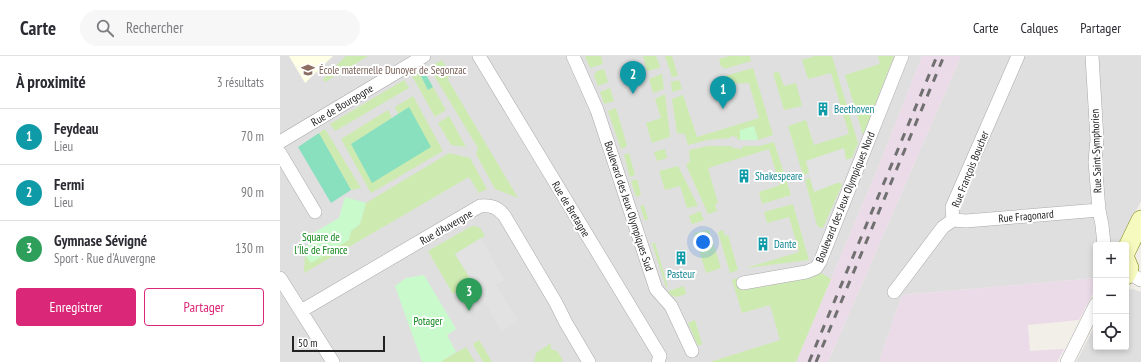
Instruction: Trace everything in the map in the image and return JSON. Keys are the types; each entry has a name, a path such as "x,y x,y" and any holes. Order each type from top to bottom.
{"street":[{"name":"Rue de Bourgogne","path":"280,142 424,56"},
{"name":"Rue de Bretagne","path":"479,56 660,356 658,362"},
{"name":"Boulevard des Jeux Olympiques Sud","path":"574,56 597,110 656,289 671,306 692,351"},
{"name":"Boulevard des Jeux Olympiques Nord","path":"743,283 806,272 816,268 820,262 902,56"},
{"name":"Rue François Boucher","path":"894,292 943,227 953,220 952,207 1018,56"},
{"name":"Rue Saint-Symphorien","path":"1092,56 1097,139 1095,162 1098,210 1102,225 1104,242"},
{"path":"280,153 315,212"},
{"name":"Rue d'Auvergne","path":"301,311 480,206 495,207 504,215 589,362"},
{"name":"Rue Fragonard","path":"953,220 966,221 1098,210"},
{"path":"1129,245 1141,220"},
{"path":"280,278 333,362"},
{"path":"1067,362 1093,310"}],"shaded area":[{"path":"280,56 922,56 878,168 796,362 280,362"},
{"name":"École maternelle Dunoyer de Segonzac","path":"289,56 333,56 305,83"},
{"path":"922,56 961,56 828,362 796,362 878,168"},
{"path":"961,56 1141,56 1141,201 1120,242 1093,242 1093,278 902,295 879,362 828,362"},
{"path":"844,148 846,160 852,158 842,185 841,183 837,183 814,192 806,161"},
{"path":"481,238 504,280 496,285 518,321 502,331 455,254"},
{"path":"1093,278 1093,294 1079,320 1028,325 1030,351 1064,349 1057,362 879,362 902,295"},
{"path":"1133,289 1141,292 1141,362 1076,362 1093,330 1093,350 1129,350 1129,290"}],"green space":[{"path":"346,56 368,56 325,82 323,79"},
{"path":"585,56 601,56 603,64 590,68"},
{"path":"643,56 656,56 660,66 659,68 647,71"},
{"path":"665,56 672,56 678,76 672,77"},
{"path":"730,56 750,56 751,61 724,69 723,66 721,67 719,59"},
{"path":"815,56 832,56 858,143 852,158 846,160 843,148 810,173 803,175 788,126 806,120 814,145 849,134 831,73 808,79 802,60"},
{"path":"878,56 894,56 863,135 845,75 880,64"},
{"path":"442,60 451,76 447,78 518,198 495,189 476,154 478,148 429,67"},
{"path":"753,68 773,135 758,140 754,126 740,130 740,140 737,139 737,137 731,136 730,138 707,140 688,145 685,134 677,133 672,99 683,95 697,137 759,118 749,83 726,84 725,76"},
{"path":"604,69 608,82 598,86 594,75 597,71"},
{"path":"423,70 425,73 421,76 428,90 433,87 446,110 435,117 412,76"},
{"path":"779,72 784,86 796,83 802,106 784,110 773,73"},
{"path":"425,73 433,87 428,90 421,76"},
{"path":"662,74 664,89 653,93 649,79"},
{"path":"404,80 409,88 335,131 330,124"},
{"path":"679,80 682,89 672,92 671,82"},
{"path":"610,88 614,101 604,104 600,92"},
{"path":"665,94 670,137 652,143 646,123 661,118 655,99"},
{"path":"413,96 443,151 371,193 341,139 388,110 392,118 351,144 372,182 409,107 398,114 395,107"},
{"path":"409,107 431,147 372,183 351,144"},
{"path":"616,108 627,146 621,149 608,111"},
{"path":"449,116 466,147 451,145 438,123"},
{"path":"754,126 758,140 740,140 740,130"},
{"path":"325,129 361,188 351,190 319,133"},
{"path":"319,133 351,190 331,203 298,147"},
{"path":"774,142 791,195 762,204 759,192 780,185 769,149 708,168 718,203 715,204 717,211 708,214 686,165 690,161 689,150 708,146 732,146 732,148 742,149 743,146 759,146"},
{"path":"665,149 667,158 657,161 654,152"},
{"path":"449,153 470,158 487,189 479,193 469,177 304,273 305,255 311,263 360,224 366,203"},
{"path":"629,153 635,175 630,177 624,155"},
{"path":"678,166 698,206 687,208 680,186 665,190 659,171"},
{"path":"810,178 814,191 837,183 841,183 842,185 823,228 820,228 817,225 805,180"},
{"path":"637,179 641,195 636,197 631,181"},
{"name":"Square de l'Île de France","path":"345,197 366,203 360,224 351,231 349,240 311,263 305,255 310,235 339,218"},
{"path":"793,204 809,260 746,268 799,252 789,217 767,223 764,212"},
{"path":"644,205 648,219 645,221 640,206"},
{"path":"700,211 704,220 692,224 689,216"},
{"path":"475,226 480,228 485,236 455,254 472,281 453,294 428,251 470,227"},
{"path":"709,230 721,268 706,273 694,233"},
{"path":"723,230 725,236 728,235 738,270 730,273 718,232"},
{"path":"652,243 655,243 668,287 666,287"},
{"path":"821,273 831,279 796,362 710,362 780,340 770,305 742,313 732,280 741,277 745,290 812,278"},
{"name":"Potager","path":"424,275 456,329 447,335 456,352 440,362 422,362 395,286 406,278"},
{"path":"684,286 686,294 676,297 671,295 668,291"},
{"path":"695,320 702,344 698,346 688,323"},
{"path":"479,340 492,362 483,362 473,344"},
{"path":"551,343 551,349 557,351 563,360 561,362 534,362 536,353"},
{"path":"466,347 475,362 440,362"}],"railway":[{"path":"809,362 937,56"},
{"path":"816,362 944,56"}],"place":[{"name":"École maternelle Dunoyer de Segonzac","path":"308,70"},
{"name":"Fermi","path":"633,94"},
{"name":"Feydeau","path":"723,109"},
{"name":"Beethoven","path":"823,109"},
{"name":"Shakespeare","path":"744,176"},
{"name":"Dante","path":"763,244"},
{"name":"Pasteur","path":"681,258"},
{"name":"Gymnase Sévigné","path":"469,311"}]}
